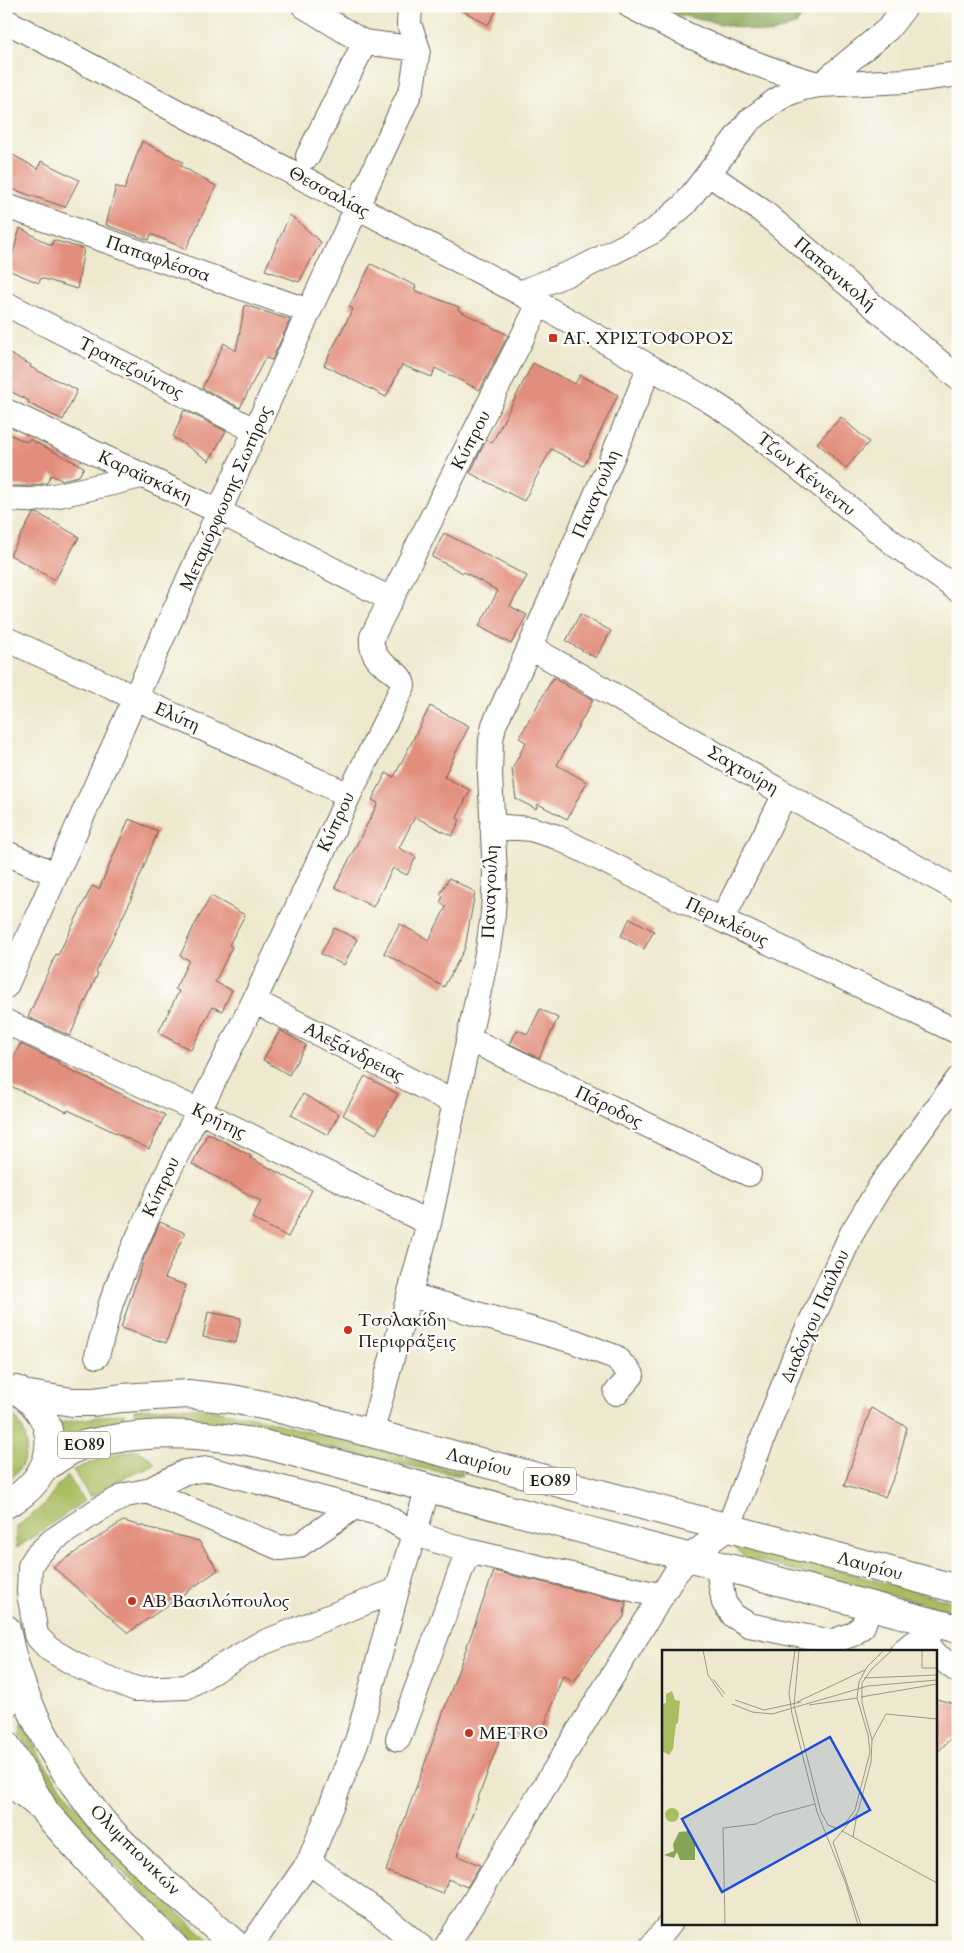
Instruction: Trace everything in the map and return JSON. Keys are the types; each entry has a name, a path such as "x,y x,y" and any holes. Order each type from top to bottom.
{"main road":[{"name":"Λαυρίου","path":"15,1390 72,1402 180,1395 232,1399 273,1407 958,1589"},
{"name":"Λαυρίου","path":"6,1504 24,1494 32,1486 44,1468 49,1453 48,1427 42,1414 35,1404 15,1390"},
{"name":"Λαυρίου","path":"44,1468 67,1452 82,1445 130,1436 156,1433 182,1434 230,1438 259,1443 870,1605 937,1640"},
{"name":"Ολυμπιονικών","path":"6,1629 12,1659 13,1696 36,1722 48,1746 102,1822 136,1856 238,1947"},
{"path":"6,1745 46,1813 96,1869 174,1947"}],"street":[{"path":"304,6 365,42 418,49"},
{"name":"Μεταμόρφωσης Σωτήρος","path":"6,986 309,312 412,88 418,49 409,24 410,6"},
{"path":"630,6 655,20 774,72 820,85"},
{"path":"820,85 888,29 906,6"},
{"name":"Θεσσαλίας","path":"6,21 530,299 649,368"},
{"path":"308,156 365,42"},
{"path":"530,299 580,269 654,231 684,205 749,121 787,94 820,85 906,81 958,74"},
{"name":"Παπανικολή","path":"709,174 762,211 958,378"},
{"name":"Παπαφλέσσα","path":"6,206 309,312"},
{"name":"Κύπρου","path":"96,1356 111,1303 124,1269 164,1180 254,1001 348,795 403,686 402,680 377,660 372,650 372,637 530,299"},
{"name":"Τραπεζούντος","path":"6,304 256,431"},
{"name":"Τζων Κέννεντυ","path":"649,368 710,401 736,418 897,546 958,590"},
{"name":"Παναγούλη","path":"372,1434 429,1223 488,949 493,914 495,875 490,774 492,732 621,437 649,368"},
{"name":"Καραϊσκάκη","path":"6,411 220,512 390,599"},
{"path":"6,500 38,499 141,476"},
{"name":"Ελύτη","path":"6,639 348,795"},
{"name":"Σαχτούρη","path":"530,647 785,794 958,890"},
{"path":"722,920 785,794"},
{"name":"Περικλέους","path":"492,826 531,829 557,837 722,920 958,1032"},
{"path":"6,853 55,874"},
{"name":"Αλεξάνδρειας","path":"254,1001 455,1103"},
{"name":"Κρήτης","path":"6,1022 199,1111 429,1223"},
{"name":"Πάροδος","path":"469,1039 749,1174"},
{"name":"Διαδόχου Παύλου","path":"728,1528 794,1358 852,1233 881,1185 958,1079"},
{"path":"410,1295 573,1341 615,1357 632,1375 616,1393"},
{"path":"397,1590 260,1644 186,1687 136,1689 82,1668 49,1649 36,1636 28,1592 30,1566 37,1554 53,1540 126,1494 146,1491 185,1472 209,1469 381,1514 413,1533 468,1551 662,1596"},
{"path":"250,1947 309,1862 358,1738 397,1590 428,1488"},
{"path":"146,1491 280,1548 298,1546 353,1508"},
{"path":"446,1947 674,1574 689,1557 728,1528"},
{"path":"398,1738 468,1551"},
{"path":"716,1564 724,1603 734,1616 749,1625 831,1642 853,1634 863,1626 870,1605"},
{"path":"904,1650 913,1643 937,1640 958,1671"},
{"path":"6,1781 46,1813"},
{"path":"309,1862 387,1919 421,1947"},
{"path":"651,1947 668,1926"}],"green space":[{"path":"653,6 806,6 797,24 770,34 663,12"},
{"path":"174,1407 202,1408 253,1417 463,1473 462,1476 383,1461 223,1422 174,1418 135,1422 134,1410"},
{"path":"6,1408 21,1425 26,1445 22,1465 6,1482"},
{"path":"124,1413 124,1424 62,1439 59,1423"},
{"path":"137,1450 150,1458 154,1463 153,1466 121,1479 90,1497 73,1470 110,1455"},
{"path":"68,1476 84,1501 17,1548 15,1533 18,1526 44,1505 59,1484"},
{"path":"729,1541 958,1603 958,1612 745,1558"},
{"path":"23,1722 42,1760 58,1783 121,1858 215,1947 201,1947 132,1881 82,1829 60,1802 36,1763 20,1733"}],"building":[{"path":"455,6 499,6 488,25"},
{"path":"142,141 183,162 181,166 216,186 186,249 151,234 149,240 106,225 116,186 124,190"},
{"path":"6,151 38,169 41,161 79,180 65,207 6,187"},
{"path":"290,215 321,242 299,282 265,270"},
{"path":"20,228 52,246 53,240 84,249 77,289 41,278 39,283 8,270"},
{"path":"371,264 416,286 414,290 459,307 458,310 508,335 480,390 435,368 432,377 402,365 386,397 324,365 353,309 349,307"},
{"path":"245,305 290,320 272,360 265,358 240,408 202,388 224,343 236,351"},
{"path":"6,352 31,365 30,367 77,390 63,420 28,403 29,401 6,389"},
{"path":"533,363 575,384 580,375 618,395 584,466 551,449 524,501 470,473 486,440 492,443"},
{"path":"184,410 226,431 209,461 173,437"},
{"path":"841,417 869,442 846,468 817,443"},
{"path":"6,433 27,442 29,439 84,467 79,476 61,480 51,475 47,483 31,486 6,486"},
{"path":"37,513 79,537 55,580 10,555 33,514"},
{"path":"444,533 527,576 510,606 527,615 511,644 479,626 498,591 432,557"},
{"path":"580,614 611,631 596,658 566,641"},
{"path":"553,678 593,700 557,765 587,782 567,819 538,804 536,809 516,799 512,769 526,742 519,738"},
{"path":"430,706 469,726 444,777 470,790 457,818 460,820 452,836 415,817 399,848 416,857 407,875 393,868 373,907 335,887 378,803 372,800 386,773 394,777"},
{"path":"129,819 158,831 129,904 96,972 98,973 70,1036 28,1017 56,954 58,955 92,886 99,889"},
{"path":"449,878 475,892 465,948 444,987 384,953 400,924 429,940 446,907 440,903 443,896 440,894"},
{"path":"211,896 245,915 229,945 232,947 215,982 232,990 222,1011 212,1007 191,1050 158,1033 179,991 175,989 189,960 180,956"},
{"path":"630,918 654,931 644,949 621,936"},
{"path":"334,928 357,939 344,965 321,954"},
{"path":"540,1009 558,1018 539,1058 510,1044 517,1030 528,1034"},
{"path":"280,1030 306,1045 289,1075 263,1060"},
{"path":"20,1044 165,1115 149,1149 68,1110 67,1112 6,1084 6,1073"},
{"path":"365,1076 398,1094 376,1134 343,1115"},
{"path":"303,1094 339,1114 328,1135 291,1115"},
{"path":"208,1133 251,1156 250,1158 312,1190 288,1237 252,1218 261,1201 192,1164"},
{"path":"160,1222 185,1233 164,1278 186,1285 166,1343 121,1328 144,1258"},
{"path":"208,1312 241,1318 236,1343 203,1337"},
{"path":"871,1408 907,1427 896,1472 885,1497 844,1486"},
{"name":"ΑΒ Βασιλόπουλος","path":"123,1521 199,1541 218,1570 128,1633 53,1567"},
{"name":"METRO","path":"494,1571 626,1602 624,1617 593,1653 574,1682 563,1675 541,1735 525,1730 523,1739 503,1730 457,1856 480,1865 467,1887 448,1879 443,1894 386,1871"},
{"path":"936,1699 958,1704 958,1740 951,1738 936,1754"}],"place":[{"name":"ΑΓ. ΧΡΙΣΤΟΦΟΡΟΣ","path":"553,338"},
{"name":"Τσολακίδη Περιφράξεις","path":"348,1330"},
{"name":"ΑΒ Βασιλόπουλος","path":"132,1601"},
{"name":"METRO","path":"469,1733"}]}
